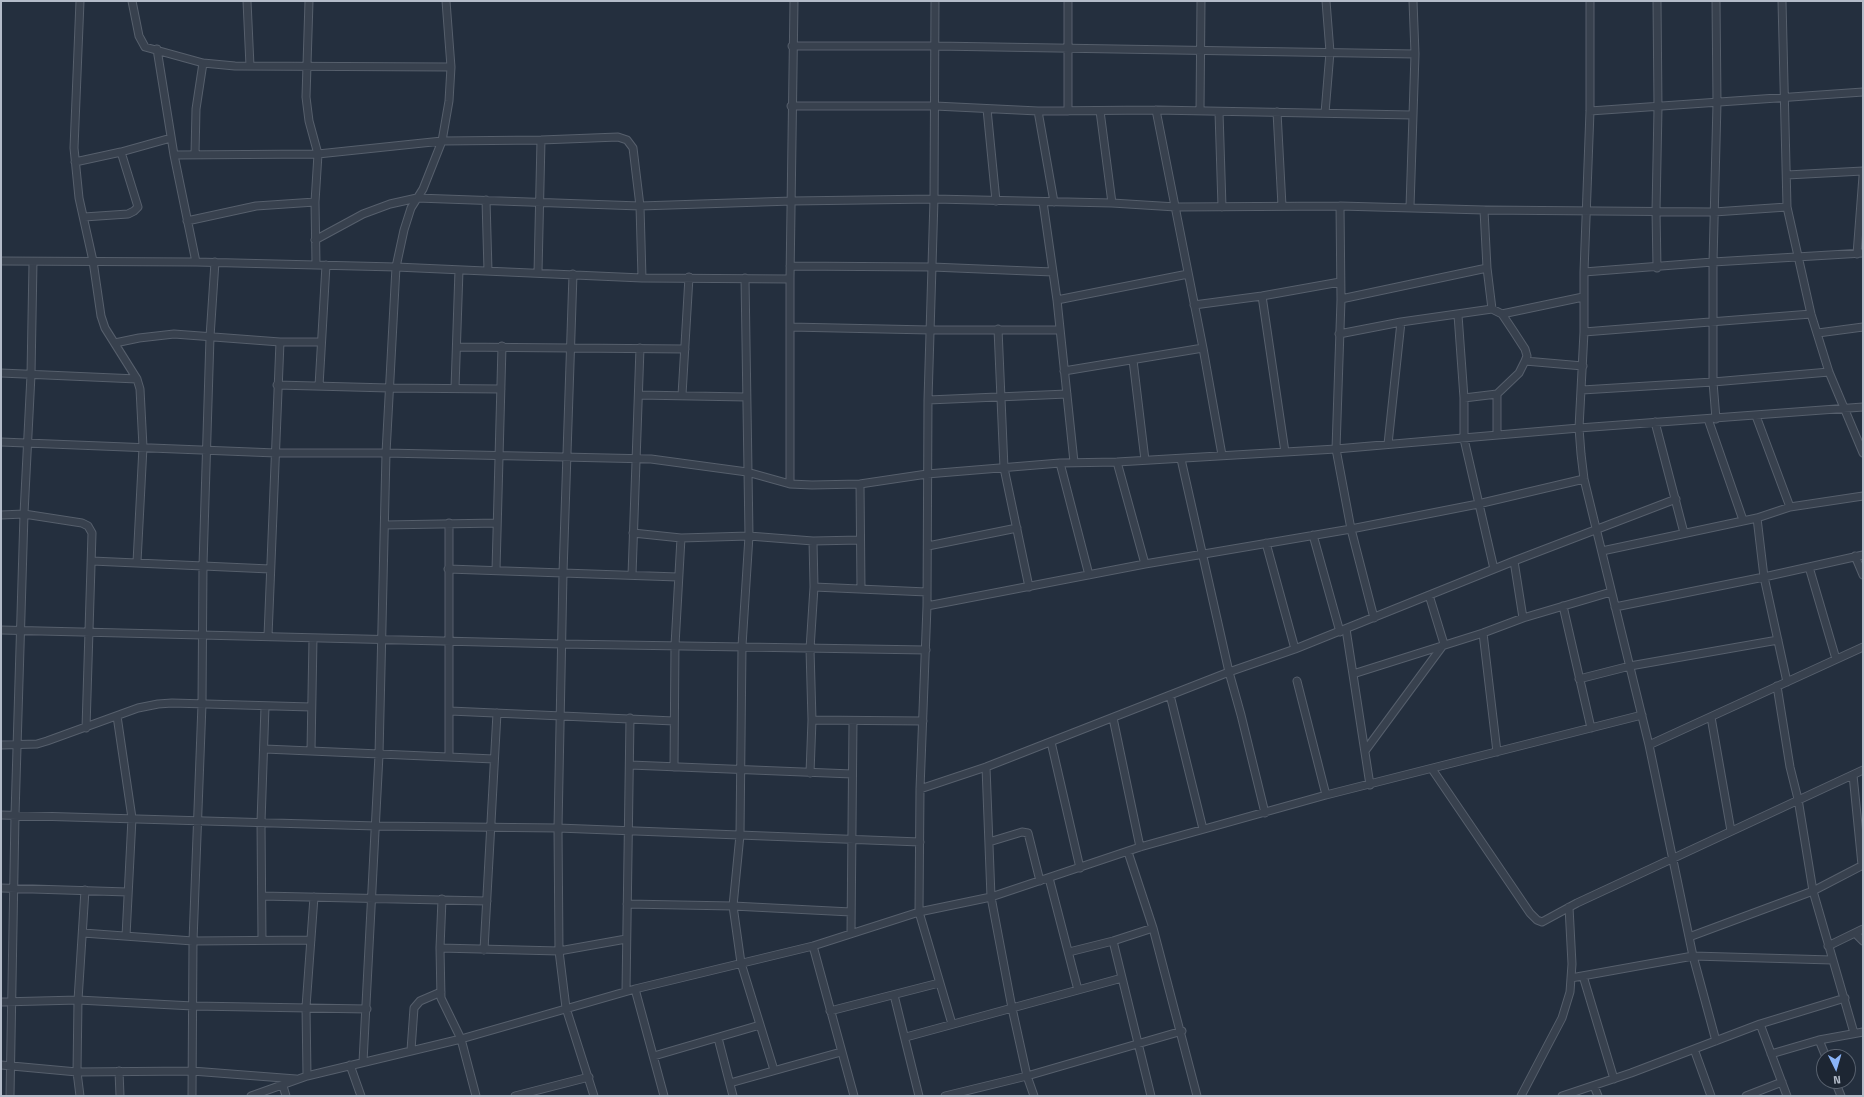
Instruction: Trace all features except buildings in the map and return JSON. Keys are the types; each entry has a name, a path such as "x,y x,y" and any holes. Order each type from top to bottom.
{"street":[{"path":"80,1 74,148 75,162 79,198 93,261 101,316 105,328 138,379 140,389 143,447 137,562"},
{"path":"132,1 142,44 145,48 157,49 203,63 250,66 307,65 452,67"},
{"path":"247,1 250,66"},
{"path":"309,1 306,97 309,121 318,154 315,202 316,264"},
{"path":"363,1062 380,755 386,453 396,267 404,230 411,208 423,188 442,141 449,101 452,67 446,1"},
{"path":"790,484 790,266 792,201 791,106 794,1"},
{"path":"935,1 936,46 934,199 927,474 928,592 920,789 919,912 952,1024"},
{"path":"1068,1 1068,111"},
{"path":"1200,111 1201,1"},
{"path":"1325,113 1330,52 1326,1"},
{"path":"1410,207 1415,54 1413,1"},
{"path":"1590,1 1590,111 1585,210 1583,366 1579,428 1584,479 1649,745 1693,956 1716,1041"},
{"path":"1657,1 1657,268"},
{"path":"1716,1 1717,103 1713,262 1713,382 1716,418"},
{"path":"1782,1 1788,207 1811,314 1829,372 1863,453"},
{"path":"792,46 936,46 1200,52 1330,52 1415,54"},
{"path":"157,49 174,155 196,262"},
{"path":"195,154 196,109 203,63"},
{"path":"1590,111 1658,108 1863,92"},
{"path":"791,106 935,106 1038,111 1100,112 1156,110 1412,115"},
{"path":"987,109 996,201"},
{"path":"1156,110 1203,348 1222,455"},
{"path":"1038,111 1054,202"},
{"path":"1100,112 1112,203"},
{"path":"1219,112 1222,207"},
{"path":"1277,112 1282,206"},
{"path":"174,155 318,154 442,141 541,140 618,137 627,140 633,148 640,206 642,278"},
{"path":"75,162 121,152 171,138"},
{"path":"538,273 541,140"},
{"path":"84,217 128,214 138,207 121,152"},
{"path":"1787,175 1863,171"},
{"path":"1584,272 1860,253 1863,176"},
{"path":"315,240 362,214 390,204 417,198 640,206 792,201 934,199 1112,203 1176,207 1340,206 1484,210 1714,212 1788,207"},
{"path":"486,200 488,271"},
{"path":"187,221 256,206 315,202"},
{"path":"1043,202 1053,272 1074,462"},
{"path":"1340,206 1341,298 1336,449 1351,529 1374,618"},
{"path":"1484,210 1487,268 1492,309"},
{"path":"1,262 93,261 316,264 642,278 689,277 790,279"},
{"path":"10,1096 15,815 22,630 24,514 31,375 33,262"},
{"path":"192,1096 193,941 196,820 202,704 206,450 210,337 215,262"},
{"path":"319,386 326,265"},
{"path":"790,266 932,267 1053,272"},
{"path":"1341,298 1487,268"},
{"path":"455,388 459,270"},
{"path":"573,274 572,347 566,458 560,715 558,828 559,951 566,1008 594,1096"},
{"path":"1056,300 1188,274"},
{"path":"682,394 689,277"},
{"path":"744,278 749,536 742,646 740,835 733,906 742,962 774,1070"},
{"path":"1194,305 1262,296 1340,282"},
{"path":"1262,296 1284,452"},
{"path":"1502,314 1583,297"},
{"path":"1339,334 1402,322 1492,309 1502,314 1525,350 1527,356 1525,361 1519,373 1497,394 1464,398"},
{"path":"1584,332 1811,314"},
{"path":"1458,315 1464,398 1464,439 1494,569"},
{"path":"1388,444 1402,322"},
{"path":"790,326 930,330 1059,330"},
{"path":"1818,333 1863,327"},
{"path":"998,329 1004,468 1029,587"},
{"path":"115,343 174,334 280,342 321,342"},
{"path":"268,636 276,453 277,385 280,342"},
{"path":"457,347 502,346 685,349"},
{"path":"496,570 502,346"},
{"path":"632,576 640,348"},
{"path":"1064,371 1203,348"},
{"path":"1133,360 1145,460"},
{"path":"1525,361 1583,366"},
{"path":"1582,390 1713,382 1829,372"},
{"path":"1,373 138,379"},
{"path":"277,385 502,389"},
{"path":"639,395 682,394 746,397"},
{"path":"928,400 1067,394"},
{"path":"1497,394 1497,434"},
{"path":"1,442 276,453 386,453 651,459 747,472 790,484 860,484 927,474 1060,463 1117,462 1336,449 1464,439 1497,434 1863,407"},
{"path":"1756,416 1790,507"},
{"path":"1708,419 1743,520"},
{"path":"1655,422 1684,533"},
{"path":"1180,458 1229,672 1265,813"},
{"path":"1117,462 1145,564"},
{"path":"1060,463 1089,575"},
{"path":"927,606 1145,564 1202,556 1266,543 1351,529 1478,504 1584,479"},
{"path":"860,484 861,589"},
{"path":"1602,551 1757,518 1790,507 1863,496"},
{"path":"920,789 986,767 1229,672 1295,649 1514,561 1676,499"},
{"path":"1,515 24,514 82,523 88,526 92,533 86,728"},
{"path":"1757,518 1764,578 1787,682"},
{"path":"448,523 449,757"},
{"path":"385,525 497,523"},
{"path":"928,546 1017,528"},
{"path":"633,533 681,538 749,536 812,541 860,540"},
{"path":"1313,535 1343,630 1353,674 1370,784"},
{"path":"674,767 675,645 681,538"},
{"path":"810,773 812,720 810,649 814,587 812,541"},
{"path":"1266,543 1295,649"},
{"path":"1615,607 1764,578 1859,555 1863,575"},
{"path":"92,561 270,569"},
{"path":"1514,561 1523,618"},
{"path":"1809,567 1836,659"},
{"path":"448,569 678,577"},
{"path":"814,587 928,592"},
{"path":"1353,674 1444,644 1483,633 1523,618 1611,592"},
{"path":"1429,595 1444,644"},
{"path":"1563,606 1591,728"},
{"path":"1,630 90,631 562,644 926,650"},
{"path":"1483,633 1497,752"},
{"path":"311,751 313,638"},
{"path":"1579,679 1630,666 1778,640"},
{"path":"1365,751 1444,644"},
{"path":"1649,745 1863,647"},
{"path":"1297,681 1326,795"},
{"path":"1777,686 1790,767 1798,799 1813,891 1854,1033"},
{"path":"1170,695 1203,829"},
{"path":"1,745 37,744 86,728 138,708 158,704 311,708"},
{"path":"262,940 261,822 265,750 265,707"},
{"path":"450,711 674,720"},
{"path":"484,950 497,713"},
{"path":"250,1096 283,1086 307,1076 461,1039 635,988 812,946 919,912 992,897 1140,847 1326,795 1642,715"},
{"path":"117,716 132,818 126,936"},
{"path":"1711,717 1731,831"},
{"path":"626,991 630,718"},
{"path":"1113,718 1140,847"},
{"path":"812,720 923,722"},
{"path":"851,933 853,721"},
{"path":"1051,742 1080,868"},
{"path":"265,750 494,759"},
{"path":"630,766 852,774"},
{"path":"986,767 992,897 1012,1008 1027,1076 1034,1096"},
{"path":"1432,769 1537,920 1546,921 1569,907 1863,770"},
{"path":"1689,937 1813,891 1862,865 1853,775"},
{"path":"1,815 376,826 629,830 920,842"},
{"path":"989,842 1022,832 1028,833 1040,881"},
{"path":"1128,852 1153,928 1182,1031 1197,1096"},
{"path":"1049,878 1078,990"},
{"path":"1,888 128,892"},
{"path":"80,1096 77,1072 78,1000 85,890"},
{"path":"262,896 487,901"},
{"path":"307,1076 306,1008 314,897"},
{"path":"442,899 440,948 441,992 444,1005 461,1039 476,1096"},
{"path":"627,904 733,906 851,912"},
{"path":"1521,1096 1562,1018 1570,992 1569,907"},
{"path":"1069,952 1113,941 1153,928"},
{"path":"1828,946 1863,929"},
{"path":"83,933 193,941 311,940"},
{"path":"1855,933 1863,941"},
{"path":"440,948 559,951 626,939"},
{"path":"1113,941 1151,1096"},
{"path":"812,946 854,1096"},
{"path":"1571,978 1693,956 1832,960"},
{"path":"1583,976 1614,1079"},
{"path":"906,1037 1122,978"},
{"path":"830,1011 939,983"},
{"path":"635,988 664,1096"},
{"path":"411,1050 414,1008 420,1001 441,992"},
{"path":"894,995 906,1037 919,1096"},
{"path":"1562,1096 1614,1079 1760,1024 1845,998"},
{"path":"1,1002 78,1000 193,1006 367,1009"},
{"path":"1760,1024 1787,1096"},
{"path":"654,1056 760,1025"},
{"path":"945,1096 1027,1076 1182,1031"},
{"path":"1771,1054 1819,1040 1863,1032"},
{"path":"718,1038 733,1096"},
{"path":"1819,1040 1823,1049"},
{"path":"1694,1049 1711,1096"},
{"path":"730,1083 841,1052"},
{"path":"1,1065 77,1072 192,1071 299,1079"},
{"path":"350,1065 361,1096"},
{"path":"119,1071 120,1096"},
{"path":"515,1096 543,1093 589,1077"},
{"path":"1746,1096 1782,1082"},
{"path":"283,1086 286,1096"},
{"path":"1594,1086 1598,1096"}]}
